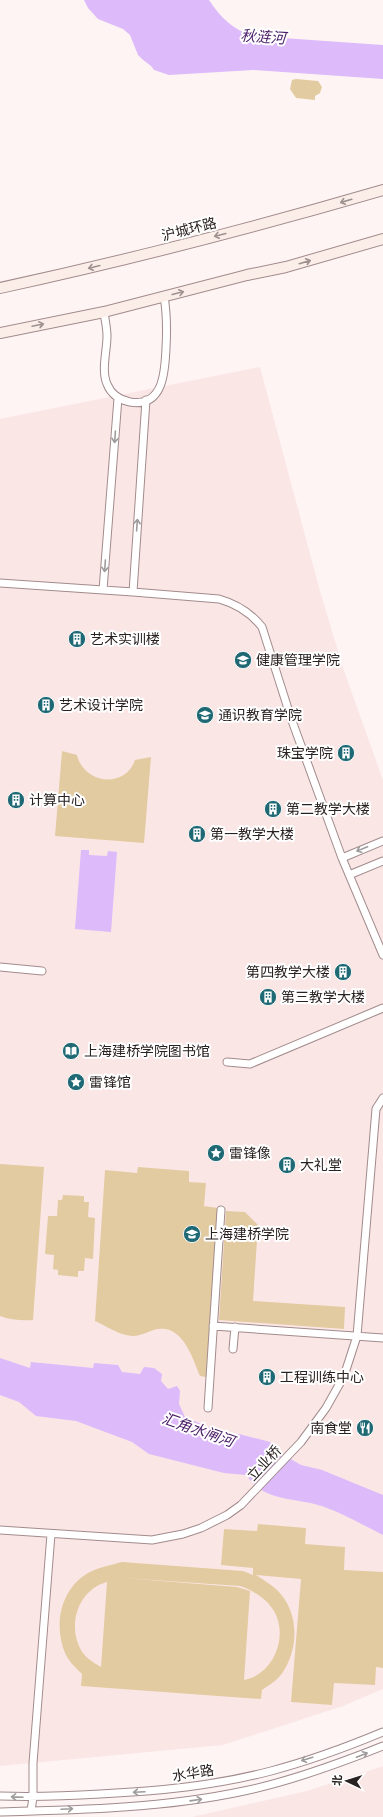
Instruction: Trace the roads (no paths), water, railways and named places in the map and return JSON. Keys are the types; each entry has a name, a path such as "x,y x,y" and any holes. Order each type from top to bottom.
{"main road":[{"name":"沪城环路","path":"0,288 80,270 269,223 383,190"},
{"path":"0,333 104,312 247,275 286,267 383,240"}],"street":[{"path":"104,312 107,335 105,375 107,384 118,398 133,403 146,400 154,395 165,374 167,315 164,296"},
{"path":"103,590 118,398"},
{"path":"133,592 146,400"},
{"path":"0,583 219,599 233,603 246,611 262,626 291,718 342,858 383,955"},
{"path":"342,858 383,841"},
{"path":"349,876 383,861"},
{"path":"0,967 42,971"},
{"path":"227,1062 250,1064 383,1008"},
{"name":"立业桥","path":"0,1530 152,1540 168,1537 201,1528 228,1515 253,1494 294,1450 326,1408 344,1376 357,1336 376,1109 383,1098"},
{"path":"208,1408 221,1210"},
{"path":"213,1326 383,1338"},
{"path":"233,1349 235,1328"},
{"path":"31,1811 33,1797 33,1763 51,1534"},
{"name":"水华路","path":"0,1796 33,1797 161,1791 203,1785 272,1771 347,1747 383,1732"},
{"name":"水华路","path":"0,1812 162,1804 211,1797 272,1784 351,1759 383,1746"}],"water":[{"name":"秋涟河","path":"84,0 209,0 223,18 234,27 254,36 383,45 383,79 253,70 169,75 154,70 138,55 130,35 123,29 98,19 88,8"},
{"path":"81,850 89,850 89,855 107,856 108,851 117,852 111,932 75,929"},
{"name":"汇角水闸河","path":"0,1358 30,1368 31,1362 93,1368 94,1363 118,1365 122,1372 140,1374 144,1367 154,1368 162,1374 161,1381 168,1389 177,1386 180,1391 179,1404 185,1417 227,1435 239,1434 270,1442 277,1451 301,1465 322,1470 383,1495 383,1535 326,1507 270,1494 253,1484 246,1475 224,1473 149,1454 132,1442 76,1421 36,1416 19,1402 0,1395"}],"place":[{"name":"艺术实训楼","path":"77,639"},
{"name":"健康管理学院","path":"243,660"},
{"name":"艺术设计学院","path":"46,705"},
{"name":"通识教育学院","path":"205,715"},
{"name":"珠宝学院","path":"346,753"},
{"name":"计算中心","path":"16,800"},
{"name":"第二教学大楼","path":"273,809"},
{"name":"第一教学大楼","path":"197,834"},
{"name":"第四教学大楼","path":"343,972"},
{"name":"第三教学大楼","path":"268,997"},
{"name":"上海建桥学院图书馆","path":"71,1051"},
{"name":"雷锋馆","path":"76,1082"},
{"name":"雷锋像","path":"216,1153"},
{"name":"大礼堂","path":"287,1165"},
{"name":"上海建桥学院","path":"192,1234"},
{"name":"工程训练中心","path":"267,1377"},
{"name":"南食堂","path":"365,1428"}]}
